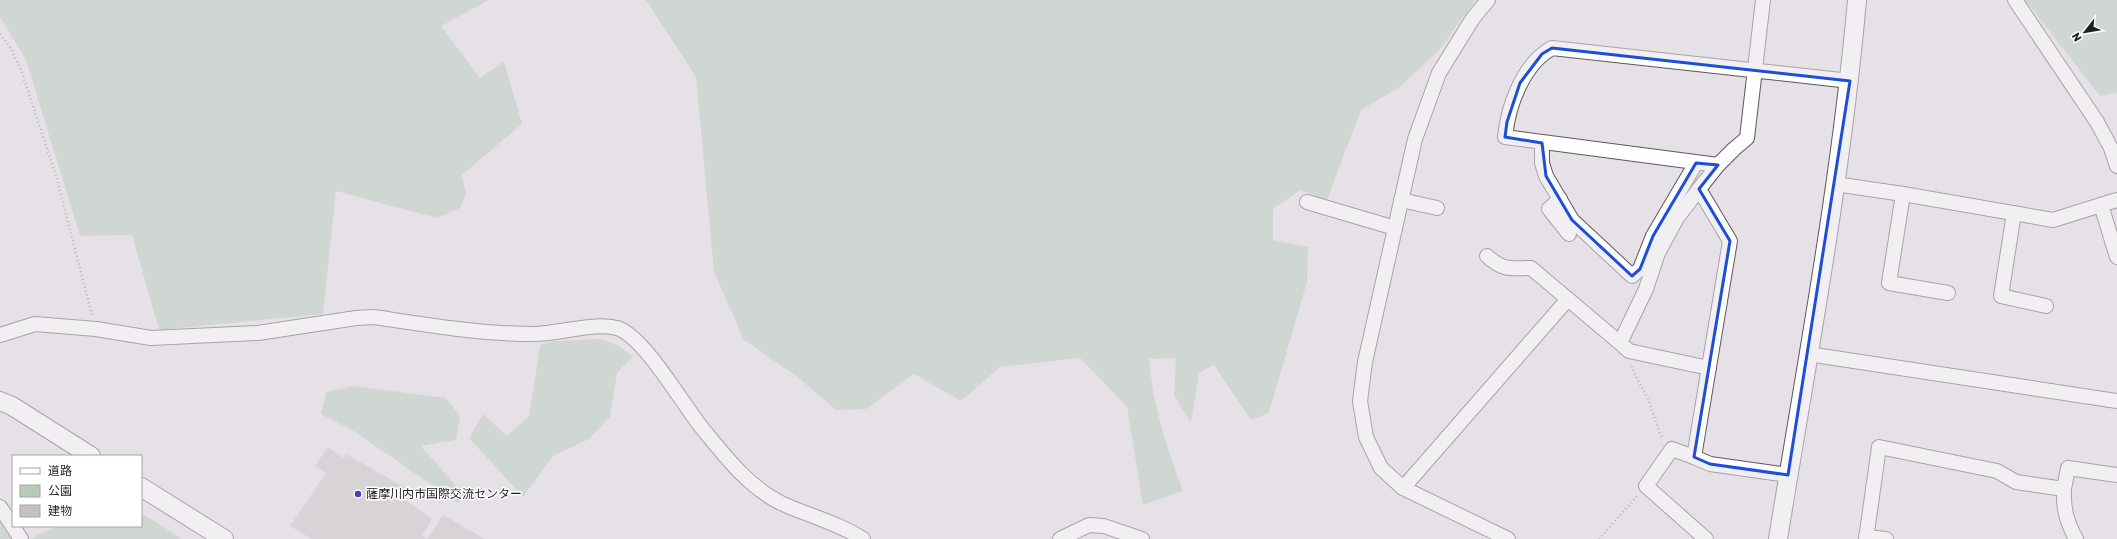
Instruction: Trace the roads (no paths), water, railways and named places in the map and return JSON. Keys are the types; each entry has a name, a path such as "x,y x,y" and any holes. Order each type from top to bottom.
{"street":[{"path":"1488,0 1472,18 1439,74 1415,139 1364,362 1360,401 1366,437 1381,468 1402,488 1508,539"},
{"path":"1624,347 1658,253 1677,218 1718,165 1747,138 1763,0"},
{"path":"1778,539 1835,184 1850,81 1857,0"},
{"path":"2016,0 2097,122 2111,148 2117,166"},
{"path":"1718,165 1505,137 1506,122 1520,83 1542,54 1552,48 1850,81"},
{"path":"1542,143 1542,163 1546,176 1572,220 1632,276 1640,269 1653,236 1696,163"},
{"path":"1835,184 1903,194 2053,220 2117,200"},
{"path":"1694,457 1730,241 1699,189"},
{"path":"1903,194 1889,283 1948,293"},
{"path":"1560,199 1549,209 1569,234"},
{"path":"1401,200 1437,208"},
{"path":"1307,202 1395,228"},
{"path":"2101,205 2117,257"},
{"path":"2014,213 2001,296 2046,306"},
{"path":"1487,256 1496,264 1504,268 1531,268 1624,347 1709,368"},
{"path":"1402,488 1568,299"},
{"path":"0,335 35,324 96,329 151,338 251,334 356,318 374,317 486,334 535,334 603,327 617,328 626,332 637,341 701,426 739,472 758,488 782,504 834,523 863,539"},
{"path":"1808,354 2117,401"},
{"path":"0,401 12,406 89,455"},
{"path":"1886,539 1866,538 1879,446 1997,471 2016,482 2064,489"},
{"path":"1706,539 1646,486 1672,449 1710,464 1788,475"},
{"path":"2076,539 2069,525 2063,507 2064,489 2068,468 2117,475"},
{"path":"142,488 224,539"},
{"path":"0,507 12,525"},
{"path":"1060,539 1089,525 1104,526 1142,539"},
{"path":"13,527 21,539"}],"place":[{"name":"薩摩川内市国際交流センター","path":"358,494"}]}
